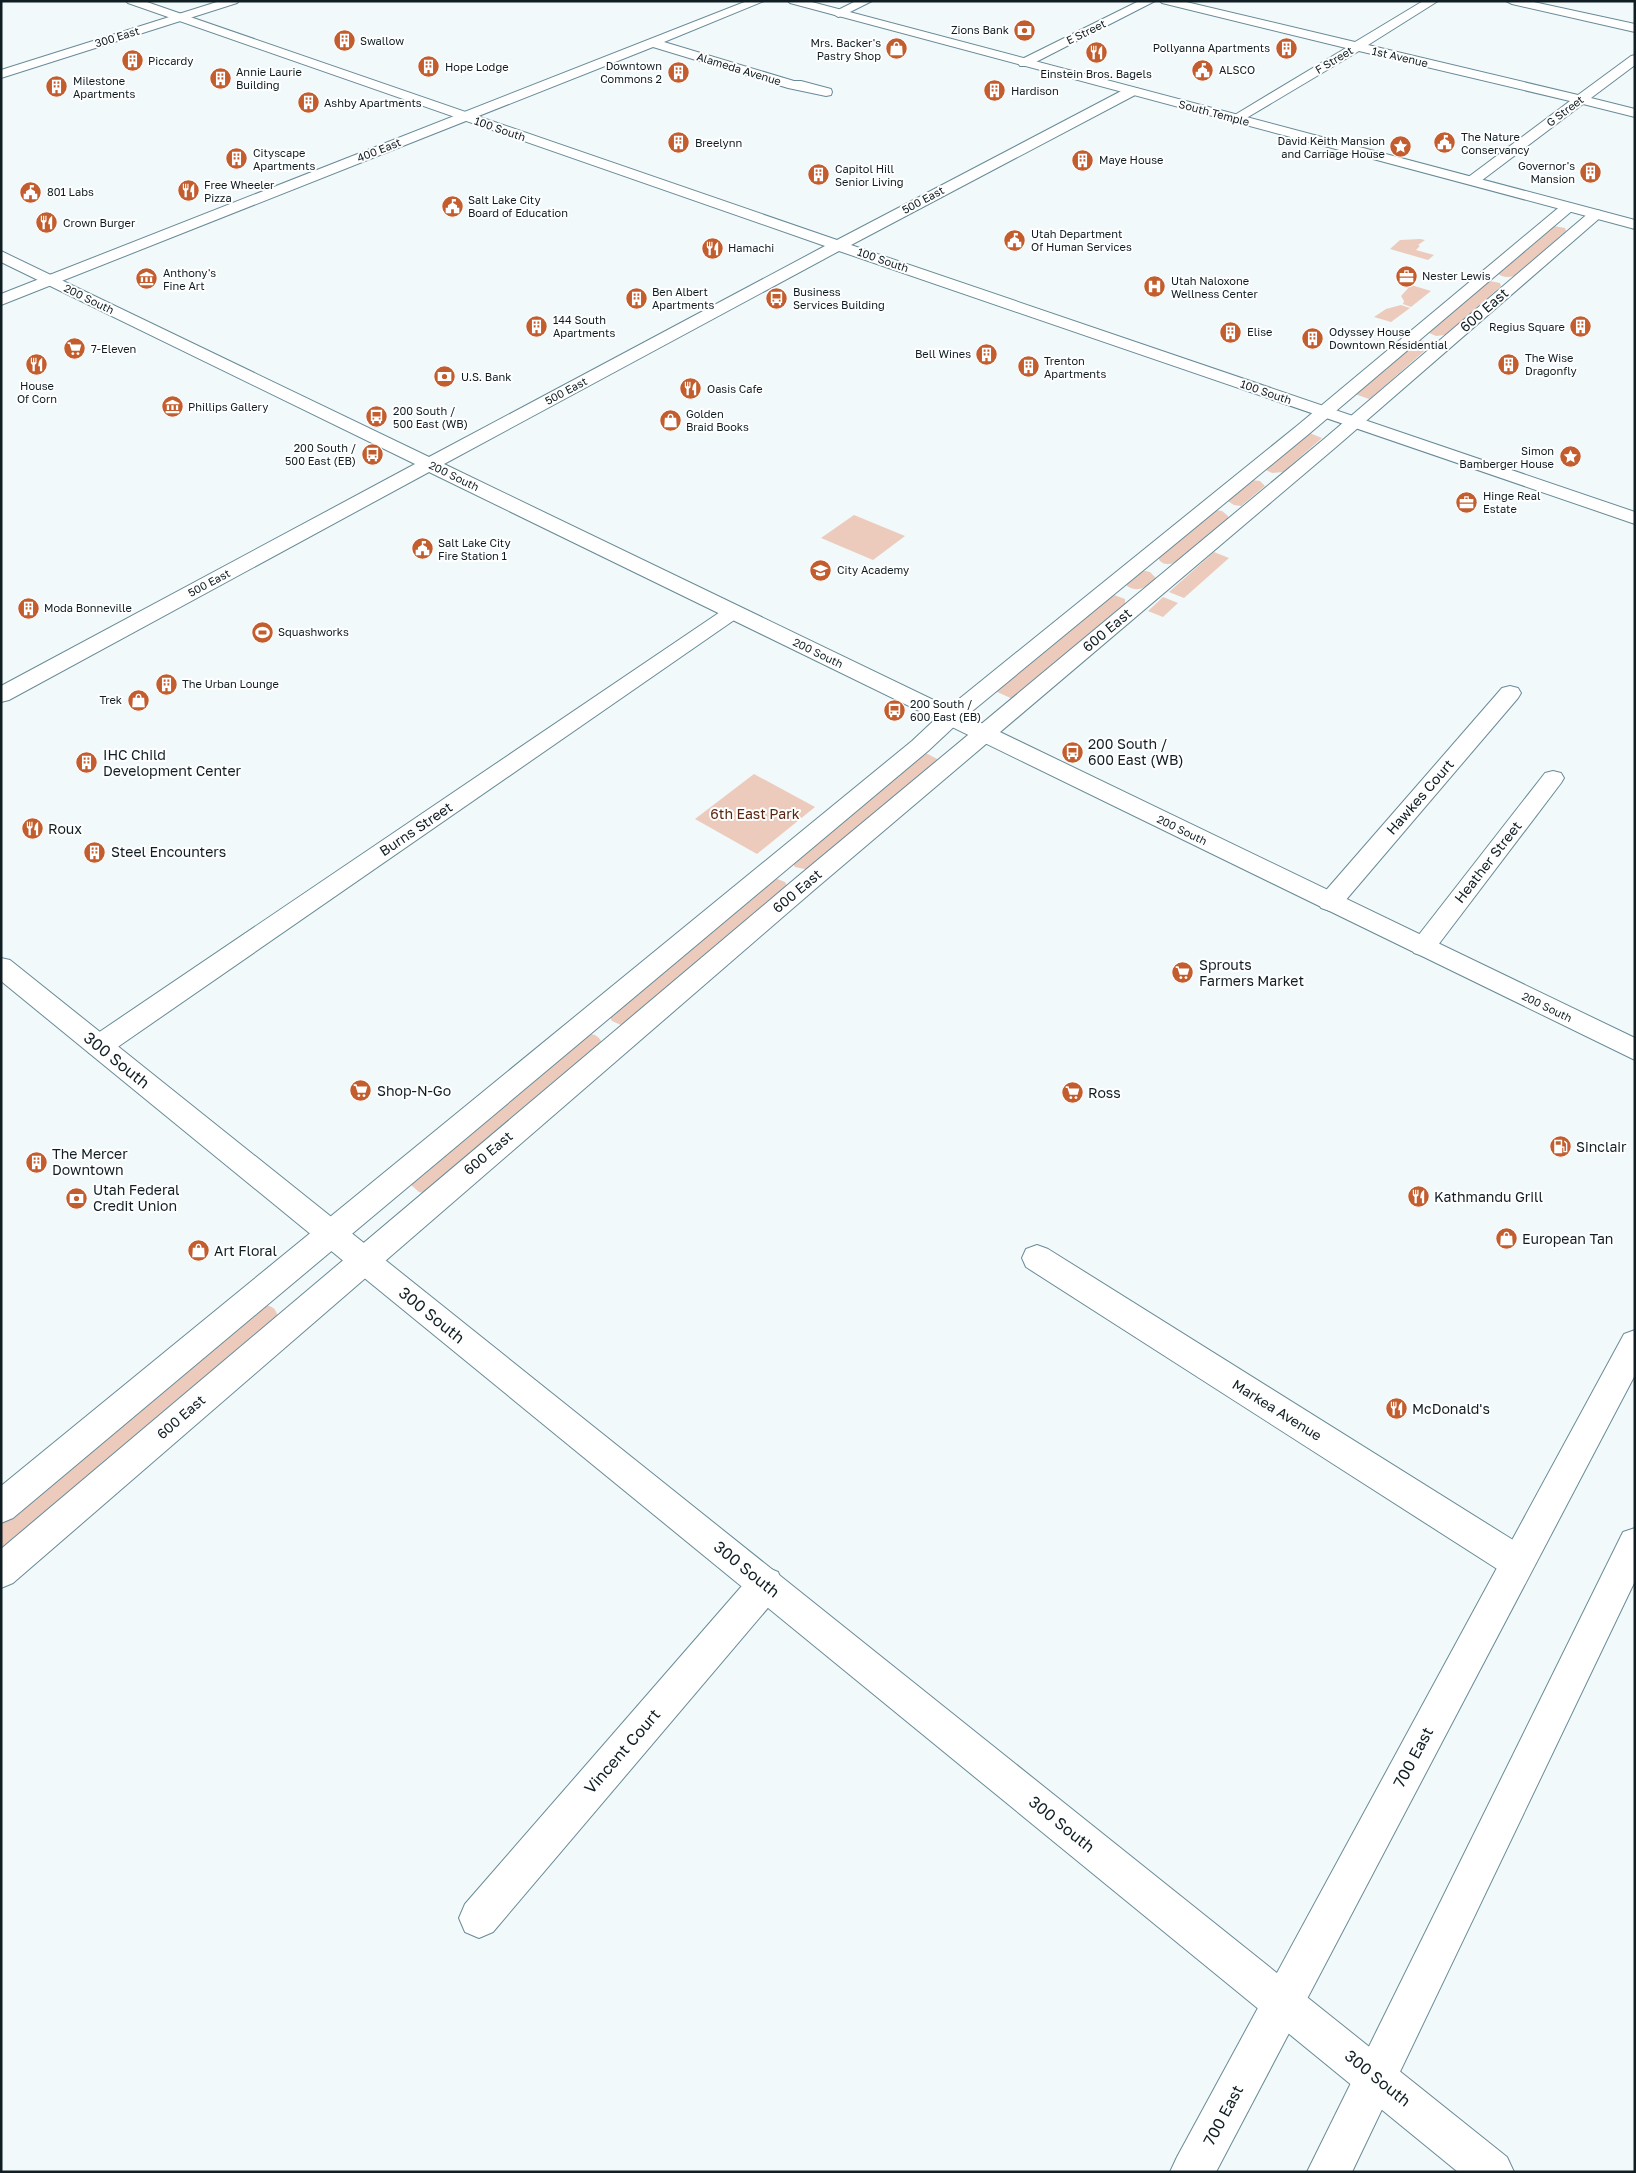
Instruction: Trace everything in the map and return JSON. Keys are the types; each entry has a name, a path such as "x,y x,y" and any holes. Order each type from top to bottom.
{"street":[{"name":"100 South","path":"132,1 1635,518"},
{"name":"300 East","path":"1,74 175,16 209,1"},
{"name":"300 East","path":"1,66 233,1"},
{"name":"400 East","path":"1,300 758,1"},
{"name":"South Temple","path":"794,1 1635,225"},
{"path":"838,13 866,1"},
{"name":"E Street","path":"1024,63 1149,1"},
{"name":"1st Avenue","path":"1166,1 1635,113"},
{"name":"F Street","path":"1238,119 1432,1"},
{"path":"1512,1 1635,28"},
{"name":"Alameda Avenue","path":"653,43 826,92"},
{"name":"G Street","path":"1472,181 1635,59"},
{"name":"500 East","path":"1,695 838,245 1132,91"},
{"name":"600 East","path":"1,1507 1568,207"},
{"name":"600 East","path":"1,1571 805,884 1354,422 1596,214"},
{"name":"200 South","path":"1,256 1635,1050"},
{"path":"1487,275 1516,283"},
{"path":"1415,334 1446,344"},
{"path":"1252,471 1282,482"},
{"path":"1214,502 1245,514"},
{"path":"1143,560 1174,573"},
{"path":"1112,586 1144,599"},
{"name":"Burns Street","path":"99,1046 733,612"},
{"name":"Hawkes Court","path":"1330,902 1510,693"},
{"name":"Heather Street","path":"1423,946 1553,778"},
{"path":"774,867 805,884"},
{"name":"300 South","path":"1,967 1283,2001 1492,2172"},
{"path":"592,1018 623,1039"},
{"name":"Markea Avenue","path":"1038,1258 1517,1562"},
{"name":"700 East","path":"1192,2172 1635,1344"},
{"path":"1329,2172 1635,1544"},
{"name":"Vincent Court","path":"478,1918 766,1584"}],"green space":[{"path":"1554,226 1565,228 1566,231 1514,276 1505,277 1497,273"},
{"path":"1400,240 1425,240 1418,245 1420,246 1416,250 1434,255 1428,260 1390,249"},
{"path":"1490,281 1500,283 1501,286 1445,335 1436,336 1427,332"},
{"path":"1411,285 1431,291 1411,307 1403,304 1404,301 1401,296"},
{"path":"1401,305 1410,308 1391,322 1374,317 1386,309"},
{"path":"1419,340 1428,342 1431,345 1372,397 1369,399 1352,393"},
{"path":"1307,432 1322,438 1283,472 1272,473 1264,469"},
{"path":"1251,480 1260,481 1265,486 1241,506 1234,505 1226,500"},
{"path":"1214,510 1222,511 1228,516 1228,519 1174,563 1165,564 1161,562 1158,558"},
{"path":"854,515 905,536 873,560 821,538"},
{"path":"1214,552 1229,558 1184,598 1169,592"},
{"path":"1141,570 1150,572 1156,578 1139,589 1127,586 1126,584"},
{"path":"1114,595 1125,599 1125,604 1015,700 995,691 1109,596"},
{"path":"1163,597 1178,603 1163,617 1148,611"},
{"path":"922,751 941,761 809,870 795,867 793,864"},
{"name":"6th East Park","path":"754,774 815,807 757,854 695,819"},
{"path":"775,878 785,882 787,886 627,1025 621,1025 612,1021 610,1017"},
{"path":"587,1034 597,1036 603,1045 428,1194 419,1192 411,1185 411,1179"},
{"path":"263,1305 274,1308 278,1318 1,1556 1,1518"}],"place":[{"name":"Zions Bank","path":"1025,30"},
{"name":"Swallow","path":"344,41"},
{"name":"Pollyanna Apartments","path":"1286,48"},
{"name":"Mrs. Backer's Pastry Shop","path":"897,49"},
{"name":"Einstein Bros. Bagels","path":"1096,53"},
{"name":"Piccardy","path":"132,61"},
{"name":"Hope Lodge","path":"429,67"},
{"name":"ALSCO","path":"1203,70"},
{"name":"Downtown Commons 2","path":"678,72"},
{"name":"Annie Laurie Building","path":"220,78"},
{"name":"Milestone Apartments","path":"57,87"},
{"name":"Hardison","path":"995,91"},
{"name":"Ashby Apartments","path":"308,103"},
{"name":"Breelynn","path":"679,143"},
{"name":"The Nature Conservancy","path":"1445,143"},
{"name":"David Keith Mansion and Carriage House","path":"1401,147"},
{"name":"Cityscape Apartments","path":"237,159"},
{"name":"Maye House","path":"1083,160"},
{"name":"Governor's Mansion","path":"1591,172"},
{"name":"Capitol Hill Senior Living","path":"819,175"},
{"name":"Free Wheeler Pizza","path":"188,191"},
{"name":"801 Labs","path":"31,192"},
{"name":"Salt Lake City Board of Education","path":"452,206"},
{"name":"Crown Burger","path":"47,223"},
{"name":"Utah Department Of Human Services","path":"1015,240"},
{"name":"Hamachi","path":"712,248"},
{"name":"Nester Lewis","path":"1406,276"},
{"name":"Anthony's Fine Art","path":"147,279"},
{"name":"Utah Naloxone Wellness Center","path":"1155,287"},
{"name":"Ben Albert Apartments","path":"636,298"},
{"name":"Business Services Building","path":"777,298"},
{"name":"144 South Apartments","path":"537,326"},
{"name":"Regius Square","path":"1581,327"},
{"name":"Elise","path":"1231,332"},
{"name":"Odyssey House Downtown Residential","path":"1313,338"},
{"name":"7-Eleven","path":"75,349"},
{"name":"Bell Wines","path":"987,354"},
{"name":"The Wise Dragonfly","path":"1509,364"},
{"name":"House Of Corn","path":"37,365"},
{"name":"Trenton Apartments","path":"1028,367"},
{"name":"U.S. Bank","path":"445,377"},
{"name":"Oasis Cafe","path":"691,389"},
{"name":"Phillips Gallery","path":"172,407"},
{"name":"200 South / 500 East (WB)","path":"377,417"},
{"name":"Golden Braid Books","path":"670,420"},
{"name":"200 South / 500 East (EB)","path":"372,454"},
{"name":"Simon Bamberger House","path":"1570,457"},
{"name":"Hinge Real Estate","path":"1467,502"},
{"name":"Salt Lake City Fire Station 1","path":"422,549"},
{"name":"City Academy","path":"821,570"},
{"name":"Moda Bonneville","path":"28,608"},
{"name":"Squashworks","path":"262,632"},
{"name":"The Urban Lounge","path":"166,684"},
{"name":"Trek","path":"138,700"},
{"name":"200 South / 600 East (EB)","path":"894,710"},
{"name":"200 South / 600 East (WB)","path":"1072,752"},
{"name":"IHC Child Development Center","path":"87,763"},
{"name":"Roux","path":"32,829"},
{"name":"Steel Encounters","path":"95,852"},
{"name":"Sprouts Farmers Market","path":"1183,973"},
{"name":"Shop-N-Go","path":"361,1091"},
{"name":"Ross","path":"1072,1093"},
{"name":"Sinclair","path":"1560,1147"},
{"name":"The Mercer Downtown","path":"36,1162"},
{"name":"Kathmandu Grill","path":"1418,1197"},
{"name":"Utah Federal Credit Union","path":"77,1198"},
{"name":"European Tan","path":"1506,1239"},
{"name":"Art Floral","path":"198,1251"},
{"name":"McDonald's","path":"1396,1409"}]}
